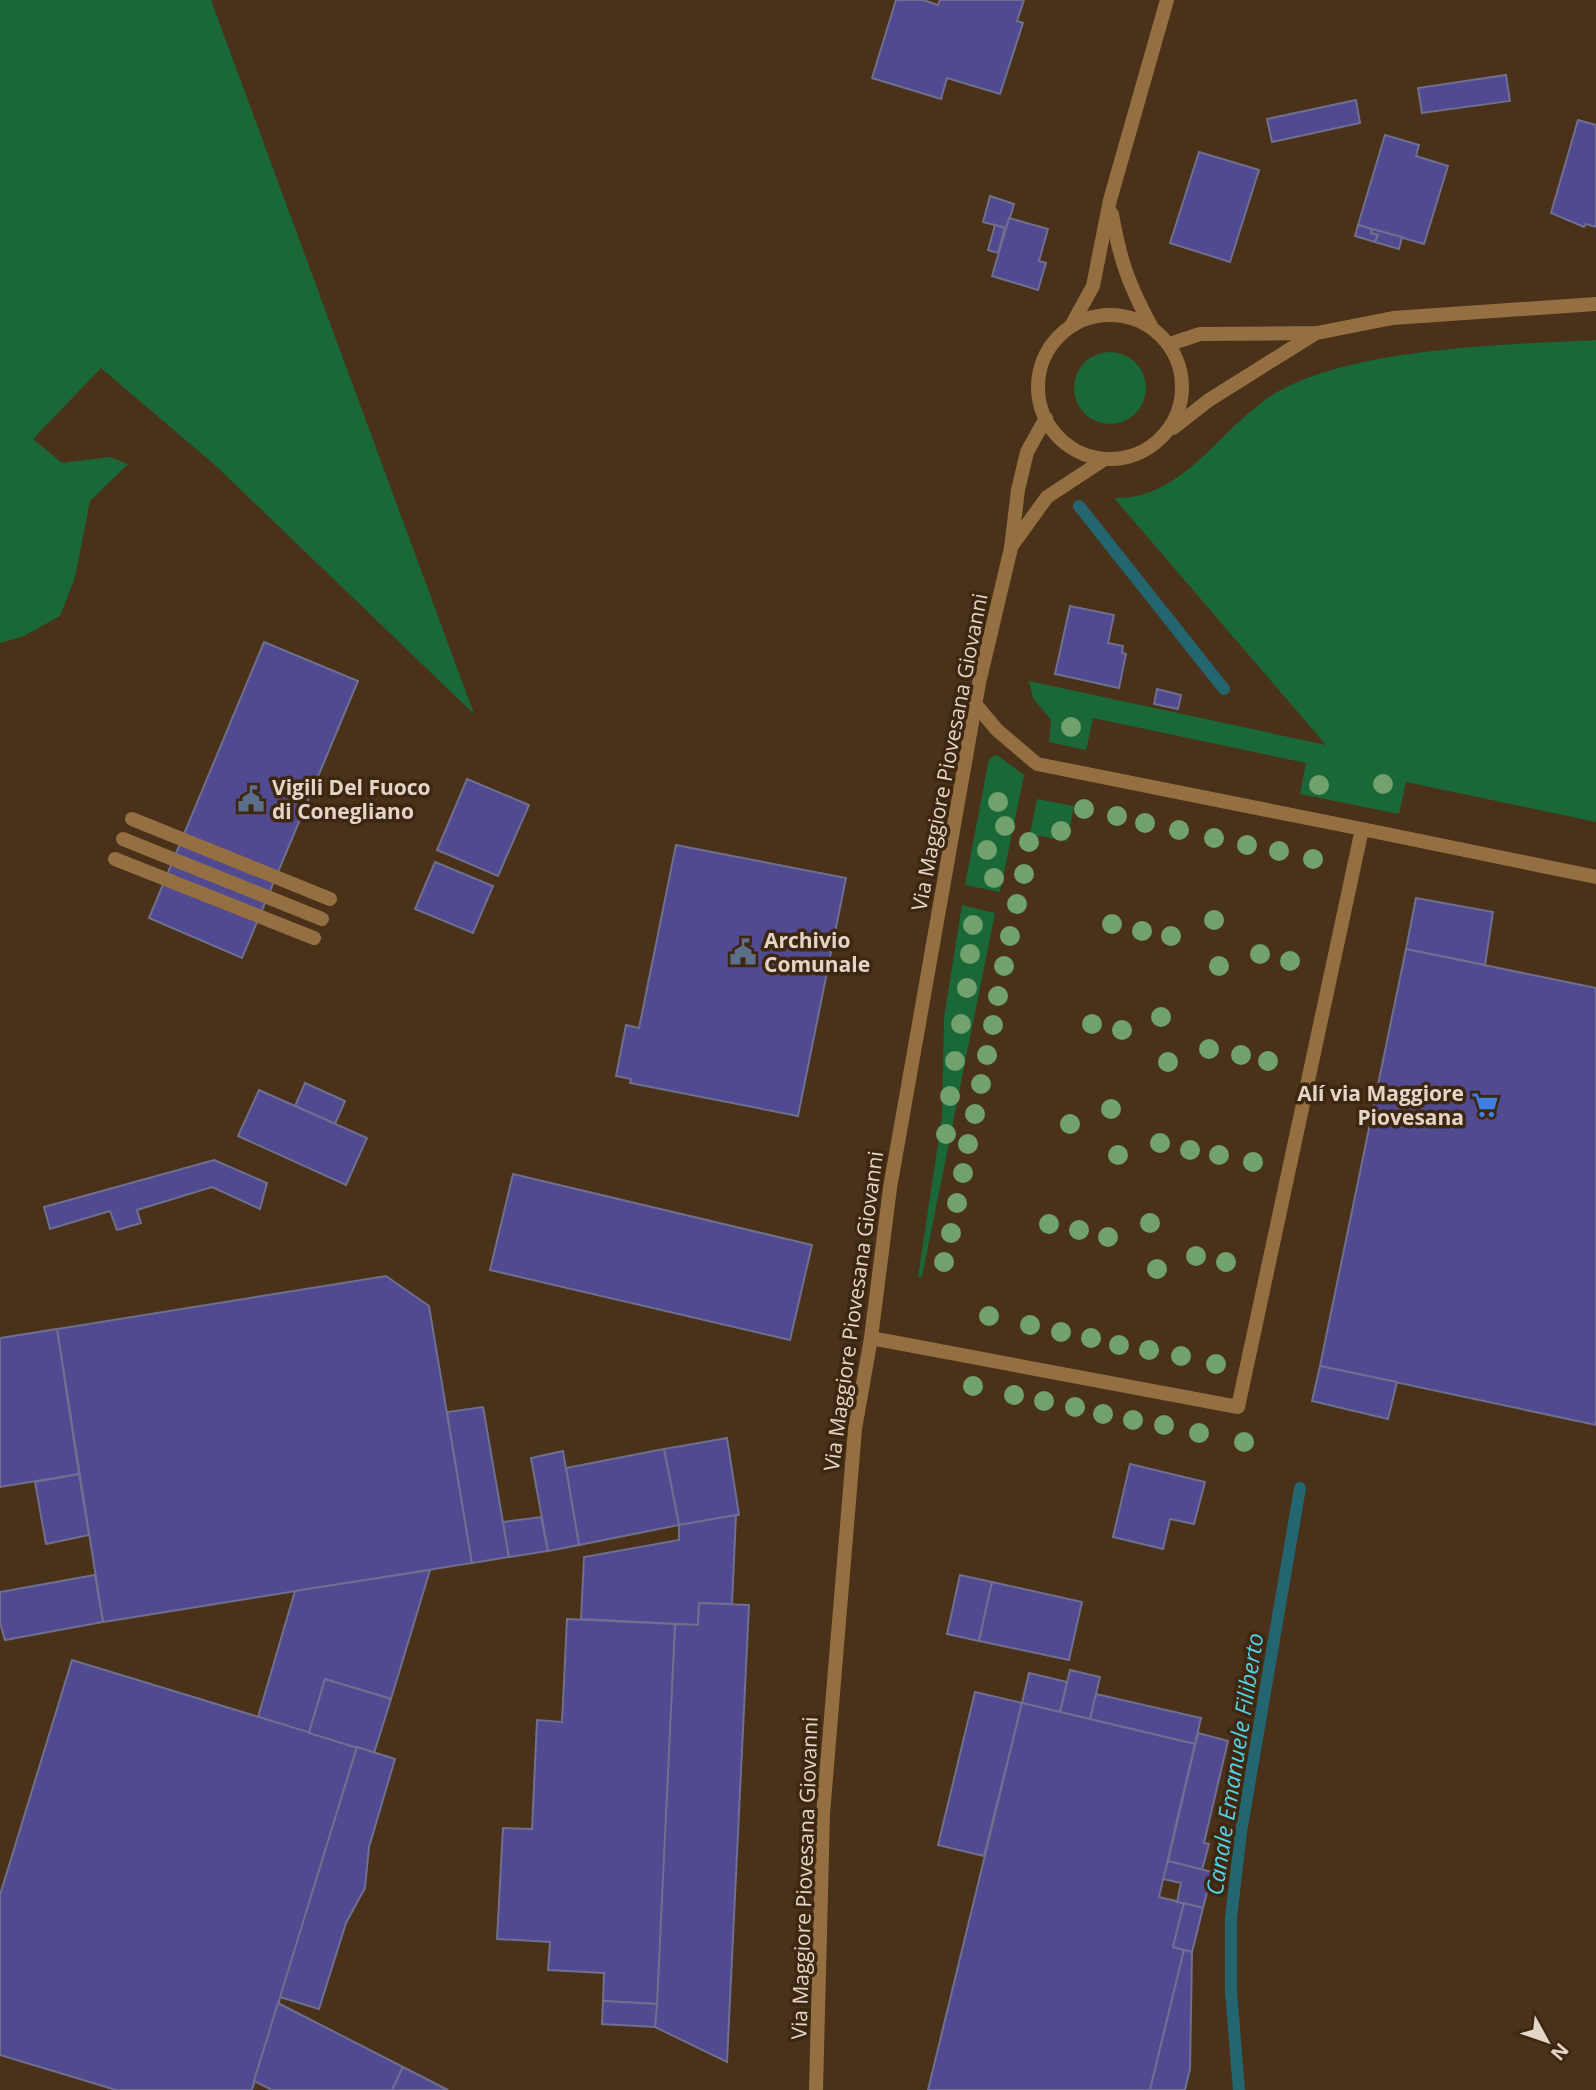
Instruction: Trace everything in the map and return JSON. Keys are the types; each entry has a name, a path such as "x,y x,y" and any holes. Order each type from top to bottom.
{"street":[{"path":"1167,0 1110,200 1093,286 1070,327 1048,350 1040,371 1038,393 1046,418 1067,444 1085,455 1105,459 1128,457 1149,448 1219,394 1317,333"},
{"path":"1110,200 1120,260 1130,287 1152,327"},
{"path":"1170,344 1200,334 1317,333 1393,318 1596,304"},
{"path":"1070,327 1098,316 1134,318 1152,327 1170,344 1179,364 1183,389 1178,412 1166,433"},
{"name":"Via Maggiore Piovesana Giovanni","path":"816,2090 823,1814 855,1429 871,1338 890,1188 976,705 1011,548 1018,489 1027,452 1046,418"},
{"name":"Via Maggiore Piovesana Giovanni","path":"1011,548 1047,497 1105,459"},
{"path":"976,705 997,730 1037,764 1596,877"},
{"path":"132,819 330,899"},
{"path":"871,1338 1238,1407 1362,829"},
{"path":"123,839 322,919"},
{"path":"115,859 314,938"}],"green space":[{"path":"0,0 211,0 474,714 216,466 101,368 33,439 62,463 110,457 128,464 90,501 75,577 60,616 24,636 0,643"},
{"path":"1596,340 1596,822 1406,782 1399,814 1300,794 1306,763 1093,718 1086,750 1049,742 1051,720 1033,698 1029,681 1326,745 1114,498 1137,496 1178,477 1265,400 1297,382 1335,369 1424,352"},
{"path":"1110,352 1130,358 1140,368 1146,388 1140,408 1130,418 1110,424 1090,418 1080,408 1074,388 1080,368 1090,358"},
{"path":"997,755 1024,775 1000,892 965,885 989,759"},
{"path":"1037,799 1074,806 1067,841 1030,834"},
{"path":"962,905 995,913 922,1277 918,1277 942,1117 944,1018"}],"building":[{"path":"896,0 923,0 938,5 940,0 1024,0 1017,21 1023,23 1000,94 947,78 941,99 872,78"},
{"path":"1506,75 1510,101 1422,113 1418,88"},
{"path":"1356,100 1360,123 1272,142 1267,119"},
{"path":"1578,120 1596,125 1596,227 1586,224 1584,227 1551,213"},
{"path":"1385,135 1419,145 1416,156 1448,166 1424,244 1358,225"},
{"path":"1199,152 1259,170 1230,262 1170,243"},
{"path":"990,196 1014,204 1007,228 983,222"},
{"path":"1009,218 1048,229 1039,261 1046,263 1038,290 992,276"},
{"path":"995,225 1005,228 998,253 988,250"},
{"path":"1358,225 1372,229 1371,233 1378,235 1375,242 1355,236"},
{"path":"1372,229 1402,237 1399,249 1375,242 1378,235 1371,233"},
{"path":"1070,606 1114,615 1108,643 1123,646 1122,653 1126,654 1119,688 1055,674"},
{"path":"264,642 358,681 242,958 149,918"},
{"path":"1157,689 1181,695 1178,709 1154,704"},
{"path":"467,779 529,805 498,876 437,850"},
{"name":"Archivio Comunale","path":"676,845 846,878 798,1116 630,1083 631,1079 616,1076 626,1025 639,1028"},
{"path":"435,862 493,886 473,933 415,909"},
{"path":"1416,898 1493,912 1485,965 1406,949"},
{"name":"Alí via Maggiore Piovesana","path":"1406,949 1596,988 1596,1425 1320,1366"},
{"path":"305,1083 345,1101 335,1124 295,1106"},
{"path":"259,1090 367,1138 346,1185 238,1136"},
{"path":"214,1160 267,1183 260,1209 212,1187 137,1210 141,1223 117,1230 110,1211 50,1229 44,1207"},
{"path":"513,1174 812,1245 790,1340 490,1270"},
{"path":"386,1276 429,1306 472,1563 103,1622 57,1329"},
{"path":"57,1329 79,1474 0,1487 0,1338"},
{"path":"1320,1366 1397,1382 1388,1419 1312,1401"},
{"path":"483,1407 509,1557 472,1563 447,1412"},
{"path":"727,1438 739,1515 679,1525 664,1449"},
{"path":"664,1449 679,1525 579,1545 566,1468"},
{"path":"563,1451 579,1545 548,1551 531,1458"},
{"path":"1130,1464 1205,1482 1194,1524 1170,1519 1163,1549 1113,1537"},
{"path":"79,1474 89,1535 46,1544 35,1482"},
{"path":"736,1515 732,1604 699,1603 698,1625 581,1619 584,1557 679,1540 679,1525"},
{"path":"541,1517 548,1551 509,1557 503,1522"},
{"path":"430,1570 391,1699 325,1679 309,1733 258,1717 295,1591"},
{"path":"95,1575 103,1622 5,1640 0,1623 0,1592"},
{"path":"960,1575 992,1582 979,1641 947,1634"},
{"path":"992,1582 1082,1602 1069,1660 979,1641"},
{"path":"699,1603 749,1605 727,2062 655,2027 675,1624 698,1625"},
{"path":"567,1619 675,1624 657,2004 603,2001 604,1973 548,1970 550,1942 497,1939 503,1828 532,1829 537,1720 562,1722"},
{"path":"72,1660 357,1747 252,2090 116,2090 0,2055 0,1895"},
{"path":"1070,1670 1100,1677 1090,1719 1060,1712"},
{"path":"1029,1673 1067,1682 1060,1712 1022,1703"},
{"path":"325,1679 391,1699 374,1753 309,1733"},
{"path":"975,1692 1022,1703 984,1856 938,1845"},
{"path":"1096,1694 1201,1718 1195,1744 1090,1719"},
{"path":"1022,1703 1195,1744 1159,1897 1184,1903 1173,1947 1184,1950 1150,2090 928,2090"},
{"path":"1198,1733 1228,1741 1204,1843 1209,1844 1202,1870 1168,1861"},
{"path":"357,1747 395,1759 369,1847 365,1888 346,1923 319,2009 280,1997"},
{"path":"1168,1861 1212,1872 1203,1908 1177,1902 1181,1883 1163,1879"},
{"path":"1184,1903 1203,1908 1192,1952 1173,1947"},
{"path":"1184,1950 1192,1952 1190,2069 1185,2090 1150,2090"},
{"path":"603,2001 657,2004 655,2027 602,2024"},
{"path":"278,2003 403,2067 392,2090 272,2090 254,2081"},
{"path":"403,2067 448,2090 392,2090"}],"waterway":[{"name":"Canale Emanuele Filiberto","path":"1079,506 1224,689"},
{"name":"Canale Emanuele Filiberto","path":"1239,2090 1231,1992 1231,1918 1241,1832 1300,1488"}],"place":[{"name":"Vigili Del Fuoco di Conegliano","path":"251,799"},
{"name":"Archivio Comunale","path":"743,952"},
{"name":"Alí via Maggiore Piovesana","path":"1485,1105"}]}
